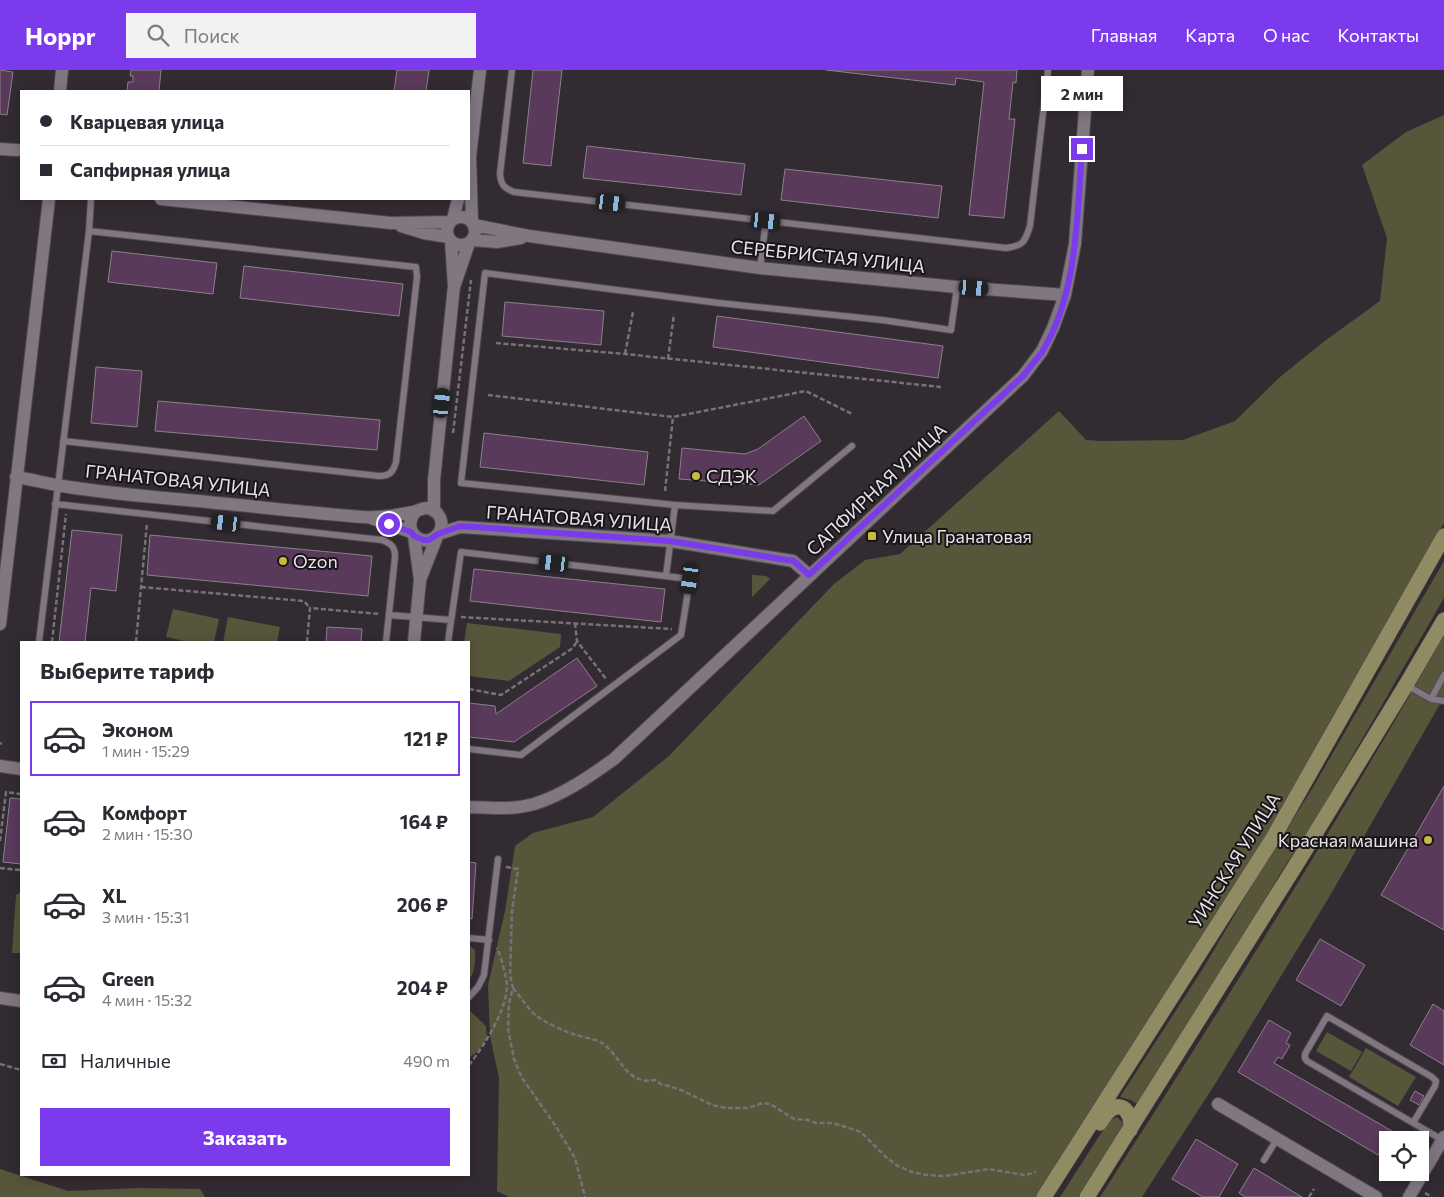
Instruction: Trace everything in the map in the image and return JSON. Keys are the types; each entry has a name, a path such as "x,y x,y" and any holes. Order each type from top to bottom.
{"main road":[{"name":"УИНСКАЯ УЛИЦА","path":"1044,1197 1272,838 1444,536"},
{"path":"1087,1197 1299,860 1444,620"},
{"path":"1052,1197 1105,1115 1117,1107 1126,1110 1131,1118 1130,1130"}],"street":[{"path":"60,90 62,70"},
{"path":"454,286 475,230 473,223 470,159 480,70"},
{"name":"САПФИРНАЯ УЛИЦА","path":"470,807 499,808 533,804 566,790 592,775 627,747 1023,376 1042,351 1065,295 1074,244 1088,70"},
{"path":"0,150 17,150"},
{"path":"0,624 49,200"},
{"path":"171,200 391,223 451,221 463,217 473,223"},
{"path":"420,580 441,524 436,512 434,480 454,286 447,227 451,221 458,200"},
{"path":"391,223 449,239 459,245 471,241 497,242 529,236"},
{"name":"СЕРЕБРИСТАЯ УЛИЦА","path":"473,223 529,236 760,268 957,287 1065,295"},
{"name":"ГРАНАТОВАЯ УЛИЦА","path":"16,477 58,485 148,496 366,517 417,511"},
{"path":"414,641 420,580 410,521 434,480"},
{"path":"417,511 430,508 436,512"},
{"name":"ГРАНАТОВАЯ УЛИЦА","path":"436,512 460,526"},
{"name":"ГРАНАТОВАЯ УЛИЦА","path":"366,517 413,534"},
{"name":"ГРАНАТОВАЯ УЛИЦА","path":"438,534 460,526 670,541 794,561 809,575"},
{"path":"413,534 419,539 429,540 438,534"},
{"path":"0,766 20,769"},
{"path":"0,998 20,1001"},
{"path":"1218,1104 1376,1197"},
{"path":"1410,1197 1443,1140"}],"lane":[{"path":"512,70 500,183 505,188 514,192 1006,248 1018,246 1026,238 1030,226 1048,70"},
{"path":"39,641 89,231 91,200"},
{"path":"760,268 766,221"},
{"path":"63,441 379,476 386,476 393,472 396,462 418,277 416,268 89,231"},
{"path":"852,446 773,511 674,505 461,482 485,273 719,303 882,320 951,330 957,287"},
{"path":"55,504 382,540 395,548 396,557 386,641"},
{"path":"666,576 674,505"},
{"path":"448,641 461,552 690,579 681,635 613,688 521,755 470,749"},
{"path":"389,615 416,618 452,618"},
{"path":"1431,699 1444,675"},
{"path":"1406,685 1431,699 1444,701"},
{"path":"470,996 478,987 484,975 498,862"},
{"path":"470,938 489,940"},
{"path":"1413,1123 1435,1086 1436,1081 1327,1016 1305,1054 1305,1058 1413,1123 1443,1140"},
{"path":"1264,1160 1276,1139"}],"path":[{"path":"453,435 471,278"},
{"path":"624,354 633,312"},
{"path":"668,358 674,314"},
{"path":"496,343 668,358 941,387"},
{"path":"488,395 673,417 806,391 852,414"},
{"path":"665,491 673,417"},
{"path":"52,641 66,512"},
{"path":"136,641 146,536"},
{"path":"141,587 304,601 310,608 389,615"},
{"path":"307,641 310,608"},
{"path":"452,618 683,629"},
{"path":"575,623 577,641 613,688"},
{"path":"470,689 501,695 573,648 577,641"},
{"path":"0,841 6,792 20,794"},
{"path":"498,862 518,868 512,911 510,976 513,988 537,1017 588,1040 600,1041 615,1054 621,1066 631,1075 646,1082 655,1080 712,1105 727,1108 749,1108 762,1102 770,1104 794,1119 808,1120 816,1123 833,1123 861,1132 898,1166 919,1174 945,1176 989,1169 1025,1175 1036,1172"},
{"path":"0,868 20,870"},
{"path":"470,1063 492,1030 504,1001 507,985 498,949 489,940"},
{"path":"513,988 509,1004 508,1029 514,1059 522,1078 555,1125 575,1158 585,1197"},
{"path":"0,1064 20,1070"},
{"path":"1309,1197 1314,1189"}],"shaded area":[{"path":"1444,115 1444,523 1334,714 1263,843 1036,1197 509,1197 497,1191 499,1078 490,1036 488,985 505,911 515,846 533,833 593,817 669,756 834,584 865,560 900,554 1059,411 1086,440 1102,441 1183,440 1235,421 1280,377 1322,343 1380,301 1387,238 1362,165 1406,132"},
{"path":"1444,561 1444,598 1310,829 1283,869 1217,981 1137,1104 1120,1097 1204,967 1261,870 1312,789"},
{"path":"752,575 766,576 770,579 752,597"},
{"path":"173,609 219,619 214,641 184,641 166,637"},
{"path":"228,617 280,627 277,641 223,641"},
{"path":"467,623 561,634 560,647 509,681 470,676 470,641 464,641"},
{"path":"1444,635 1444,697 1328,899 1217,1081 1142,1197 1100,1197 1276,918"},
{"path":"20,893 20,953 12,953 16,895"},
{"path":"470,946 475,950 474,969 470,978"},
{"path":"470,1011 486,1026 487,1039 479,1050 470,1057"},
{"path":"1327,1032 1362,1052 1351,1071 1316,1051"},
{"path":"1366,1048 1416,1077 1398,1106 1349,1077"},
{"path":"1117,1117 1123,1123 1121,1129 1078,1197 1060,1197 1109,1121"},
{"path":"0,1169 68,1191 139,1188 200,1189 205,1197 0,1197"}],"building":[{"path":"0,70 13,72 7,115 0,114"},
{"path":"131,70 161,70 159,90 127,90 128,82 133,82 133,76 130,76"},
{"path":"397,70 429,70 426,90 394,90"},
{"path":"533,70 562,70 551,166 523,163"},
{"path":"826,70 1017,70 1016,83 1013,82 1009,119 1015,119 1004,218 969,215 984,82 956,78 955,85"},
{"path":"587,146 745,164 741,195 583,178"},
{"path":"785,169 942,186 938,218 781,200"},
{"path":"112,251 217,263 213,294 108,282"},
{"path":"244,266 403,284 399,316 240,298"},
{"path":"505,302 604,311 601,345 502,336"},
{"path":"717,316 943,346 938,378 713,347"},
{"path":"96,367 142,371 137,427 91,423"},
{"path":"158,401 380,420 377,450 155,431"},
{"path":"804,416 821,441 759,485 679,479 682,448 745,454 758,449"},
{"path":"484,433 648,452 644,485 480,467"},
{"path":"72,530 122,535 116,591 91,588 85,641 59,641"},
{"path":"150,535 372,556 368,596 147,575"},
{"path":"474,569 665,589 661,622 470,601"},
{"path":"327,627 362,629 361,641 326,641"},
{"path":"577,658 597,686 514,742 470,737 470,703 495,706 496,714"},
{"name":"Красная машина","path":"1444,786 1444,930 1381,895"},
{"path":"10,798 20,799 20,864 3,862"},
{"path":"470,862 476,863 472,919 470,918"},
{"path":"1320,939 1365,965 1341,1006 1296,980"},
{"path":"1433,1004 1444,1011 1444,1065 1410,1045"},
{"path":"1269,1020 1291,1033 1286,1043 1290,1045 1282,1059 1278,1057 1274,1063 1392,1131 1379,1131 1378,1155 1238,1072"},
{"path":"1415,1091 1424,1096 1419,1105 1410,1100"},
{"path":"1196,1139 1238,1164 1219,1197 1203,1197 1172,1179"},
{"path":"1254,1168 1302,1197 1245,1197 1239,1193"}],"place":[{"name":"СДЭК","path":"696,476"},
{"name":"Улица Гранатовая","path":"872,536"},
{"name":"Ozon","path":"283,561"},
{"name":"Красная машина","path":"1428,840"}],"route":[{"path":"389,524 411,532 414,536 424,540 429,540 438,534 460,526 670,541 794,561 809,575 1023,376 1042,351 1065,295 1069,276 1074,244 1082,149"}]}
